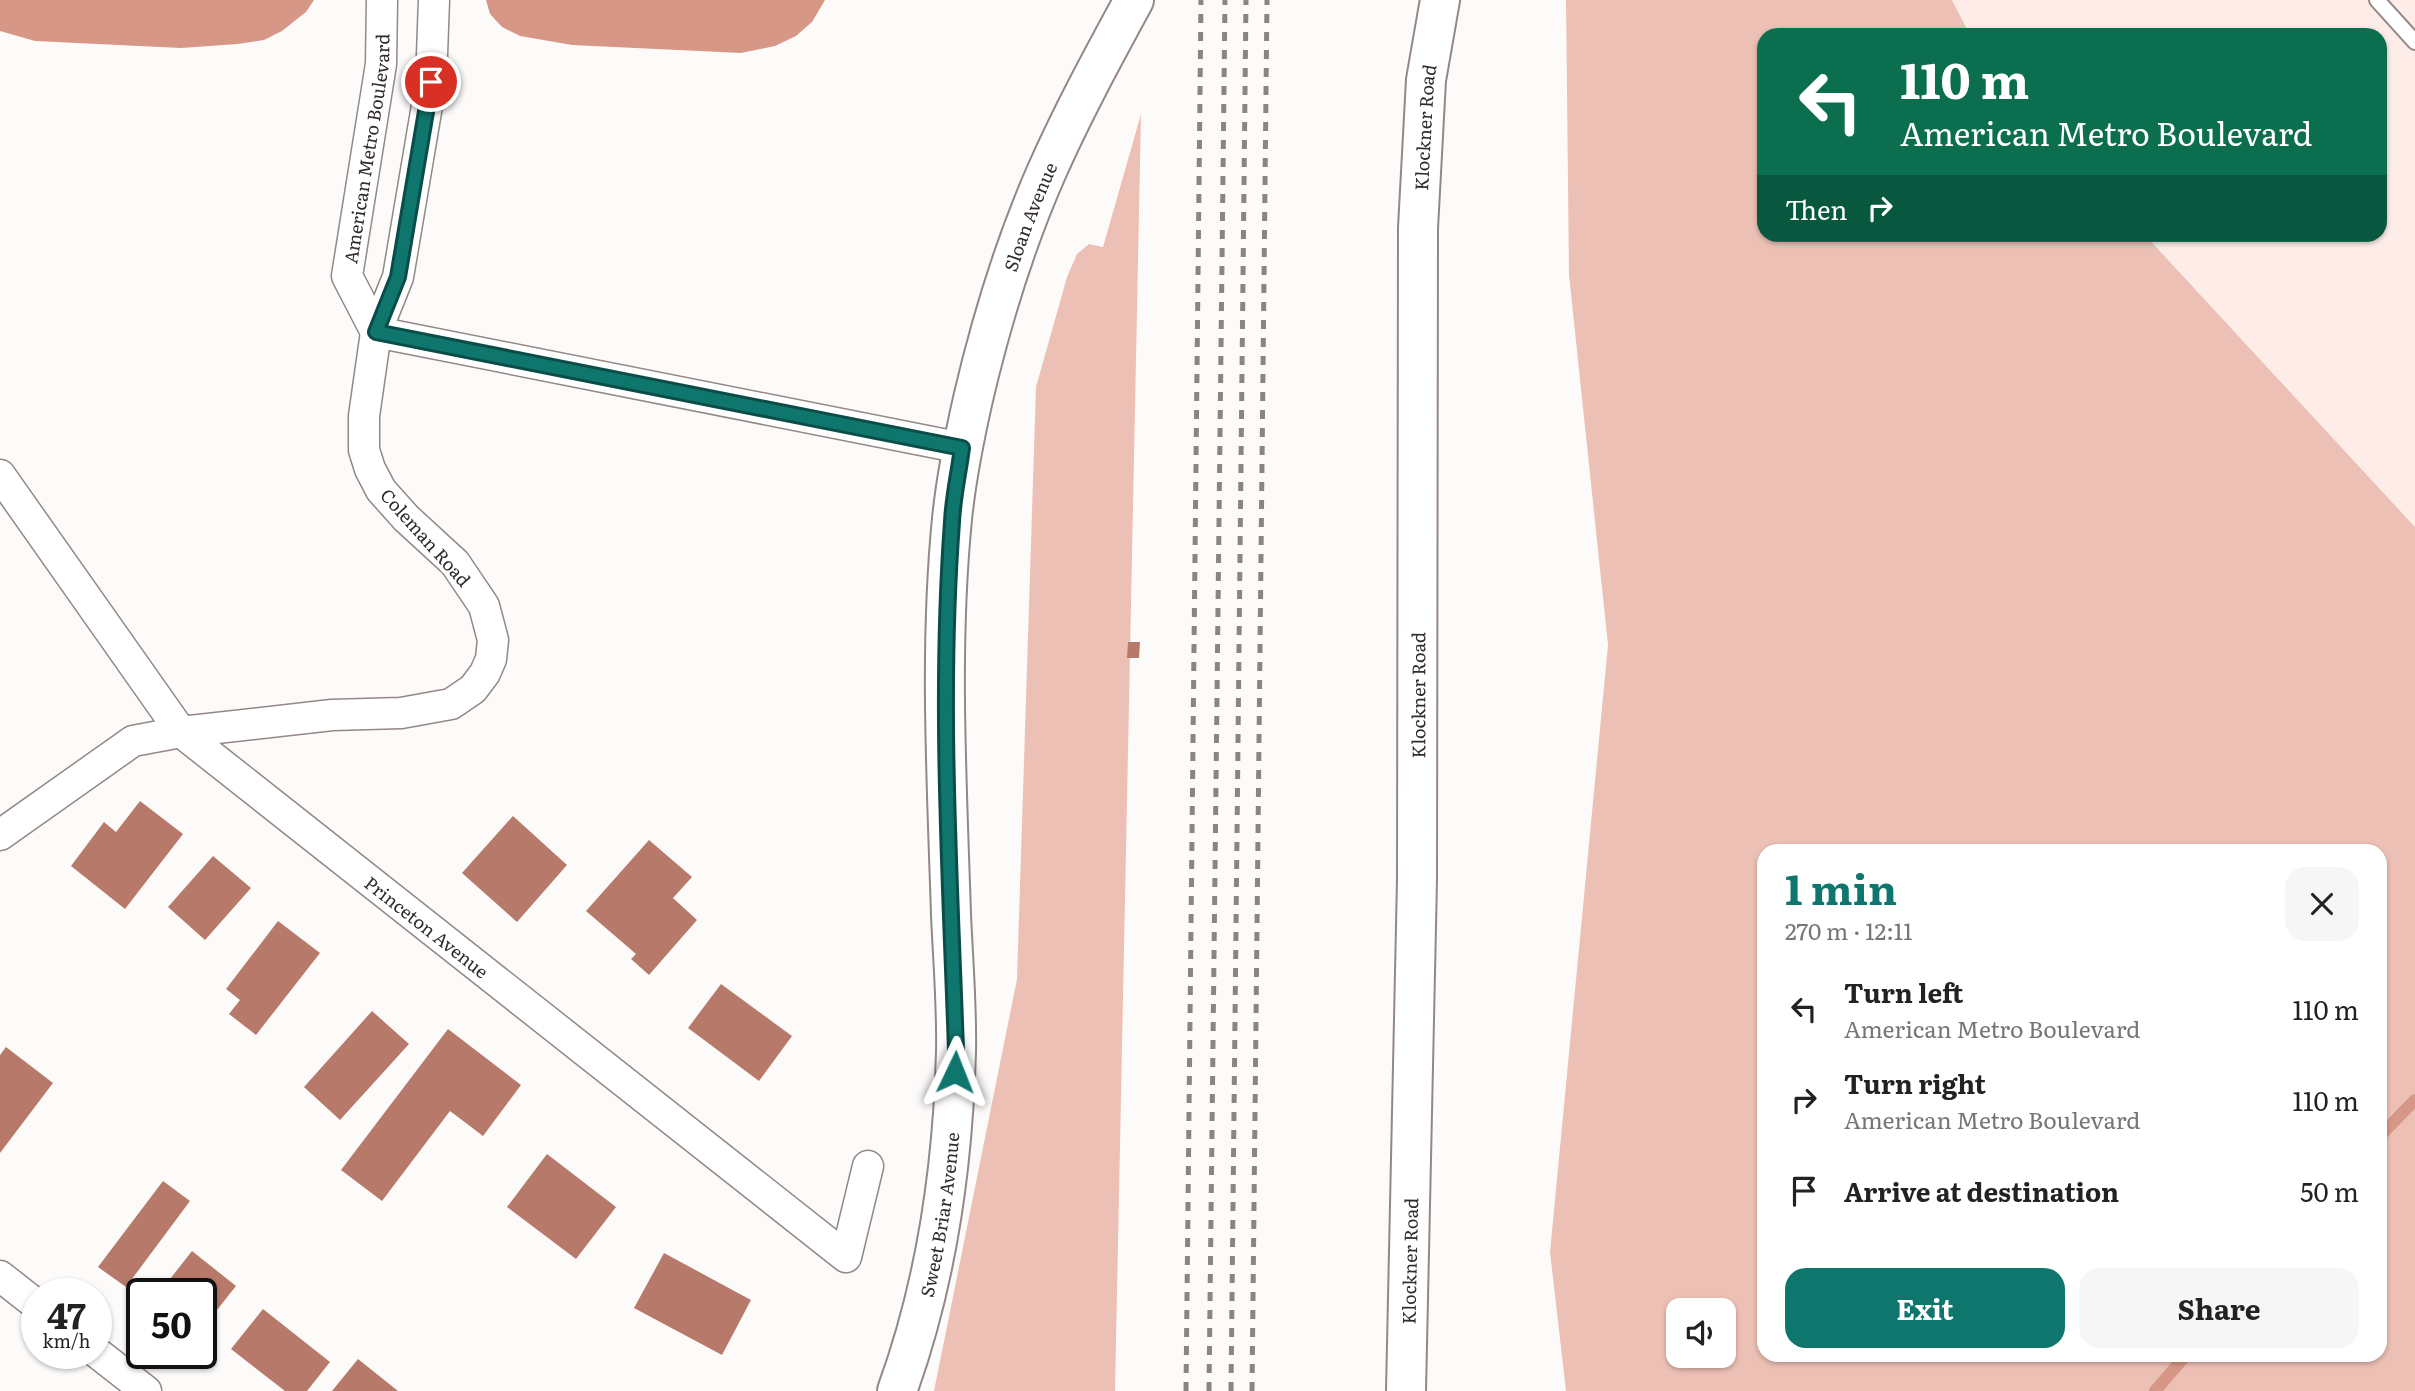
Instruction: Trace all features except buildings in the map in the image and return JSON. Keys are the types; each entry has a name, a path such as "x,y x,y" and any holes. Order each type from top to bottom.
{"main road":[{"name":"Sloan Avenue","path":"962,448 985,345 1012,258 1045,173 1100,61 1134,0"},
{"name":"Klockner Road","path":"1406,1391 1417,880 1418,228 1426,80 1440,0"},
{"name":"Sweet Briar Avenue","path":"897,1391 926,1293 945,1190 951,1125 956,1050 946,750 946,633 952,519 962,448"}],"street":[{"name":"American Metro Boulevard","path":"376,332 347,276 381,64 382,0"},
{"path":"434,0 431,82 398,277 376,332 962,448"},
{"name":"Coleman Road","path":"0,835 133,741 332,715 401,713 451,704 473,689 485,673 491,659 493,640 484,606 455,563 406,518 382,490 370,469 364,450 364,416 376,332"},
{"name":"Princeton Avenue","path":"0,475 181,733 846,1257 868,1166"},
{"path":"0,1276 21,1292"},
{"path":"112,1364 146,1391"}],"lane":[{"path":"2377,0 2415,42"}],"shaded area":[{"path":"0,0 314,0 306,12 282,31 264,40 181,48 35,41 0,31"},
{"path":"486,0 825,0 812,22 796,36 775,46 741,53 572,45 520,36 502,27 490,14"},
{"path":"1566,0 1952,0 1966,28 1757,28 1757,242 2151,242 2415,527 2415,1391 1566,1391 1550,1252 1608,645 1569,275"},
{"path":"1952,0 2415,0 2415,527 2151,242 2387,242 2387,28 1966,28"},
{"path":"1141,114 1115,1391 934,1391 1017,979 1036,387 1067,277 1077,254 1089,244 1103,247"}],"waterway":[{"path":"2387,1129 2415,1100"},
{"path":"2155,1391 2180,1362"}],"railway":[{"path":"1186,1391 1201,0"},
{"path":"1209,1391 1225,0"},
{"path":"1231,1391 1246,0"},
{"path":"1252,1391 1267,0"}],"route":[{"path":"431,82 398,277 376,332 962,448 952,519 946,633 946,750 955,1072"}]}
